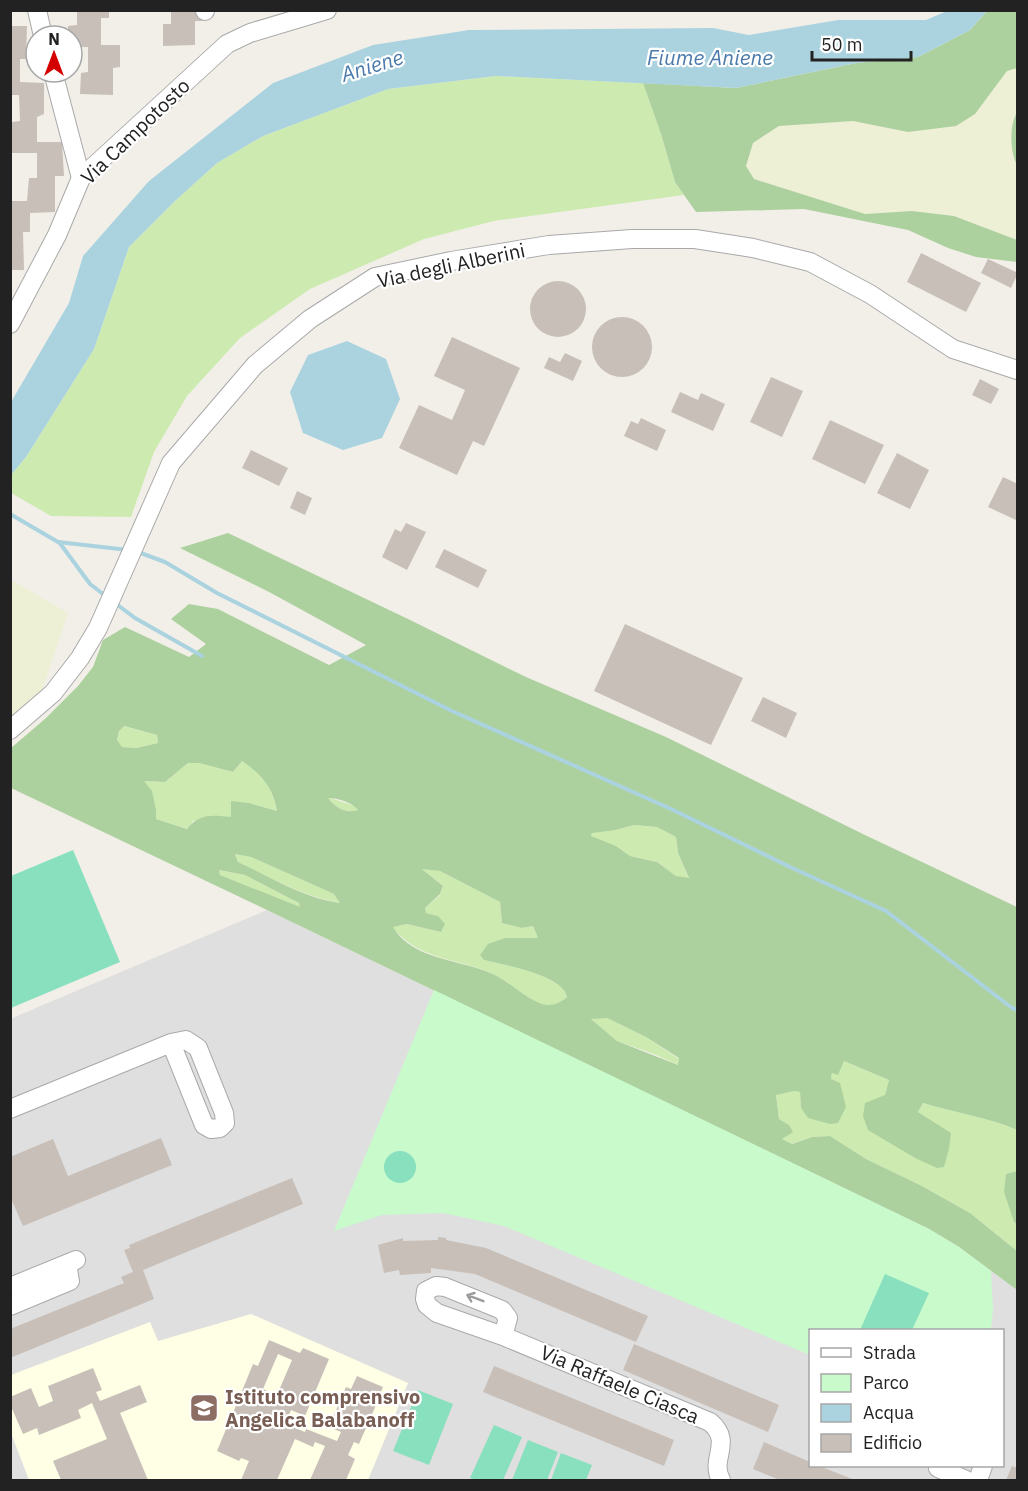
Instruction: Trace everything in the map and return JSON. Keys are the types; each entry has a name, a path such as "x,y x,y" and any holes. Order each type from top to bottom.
{"street":[{"name":"Via Campotosto","path":"10,324 57,235 81,178 227,44 250,33 327,10"},
{"path":"56,84 81,178"},
{"name":"Via degli Alberini","path":"10,730 42,704 62,683 80,658 98,628 171,464 255,365 310,319 375,277 451,261 549,245 632,240 695,240 753,248 810,262 870,294 953,349 1017,370"},
{"path":"10,1110 171,1043"},
{"path":"10,1287 71,1262 69,1281 10,1306"},
{"name":"Via Raffaele Ciasca","path":"504,1336 710,1422 722,1438 718,1468 721,1480"},
{"path":"937,1471 966,1480"}],"shaded area":[{"path":"1017,68 1017,113 1013,119 1013,157 1018,165 1017,240 954,216 912,211 865,214 754,179 746,166 753,143 779,126 853,121 908,132 975,114 1007,70"},
{"path":"10,579 68,613 42,691 11,716"},
{"path":"267,910 929,1229 959,1247 1017,1290 1017,1480 11,1480 10,1019"},
{"name":"Istituto comprensivo Angelica Balabanoff","path":"251,1314 408,1383 368,1480 29,1480 11,1433 11,1375 150,1322 158,1341"}],"green space":[{"path":"987,11 1017,11 1017,68 1007,71 975,114 956,126 908,132 853,121 779,126 753,143 746,166 754,179 865,214 912,211 954,216 1017,240 1017,262 976,257 948,248 908,230 804,209 696,212 675,182 643,83 736,88 856,63 918,57 970,30"},
{"path":"496,76 643,83 675,182 684,195 494,221 424,239 310,289 240,338 187,396 154,452 131,517 51,516 11,493 11,475 26,457 94,349 129,247 217,163 263,136 388,89"},
{"path":"1017,113 1017,165 1011,139"},
{"path":"228,533 526,677 666,737 1017,907 1017,1130 923,1103 918,1112 951,1133 944,1167 937,1168 915,1158 868,1130 863,1116 865,1103 885,1095 889,1080 844,1061 838,1075 832,1073 831,1079 840,1083 846,1107 838,1123 830,1124 808,1118 801,1108 800,1092 776,1095 779,1119 789,1125 793,1132 782,1139 792,1144 812,1137 830,1136 866,1159 920,1185 970,1213 1017,1251 1017,1290 959,1247 929,1229 11,788 11,748 78,686 93,667 103,640 125,627 189,657 206,644 171,619 189,604 218,609 329,665 366,645 271,593 180,548","holes":["124,726 157,735 158,743 136,748 122,747 117,740 119,731","242,761 265,782 273,795 277,811 249,803 231,801 231,817 201,818 187,829 156,819 152,791 144,781 165,782 188,763 199,763 233,772","328,798 344,801 358,810 345,810","634,825 657,827 676,837 678,853 689,878 676,876 657,862 630,856 616,846 591,836 592,833","235,854 251,857 334,894 340,903 314,897 238,862","422,869 440,871 500,902 502,923 522,928 533,926 538,938 505,938 488,944 480,955 484,960 544,977 563,989 567,997 555,1004 542,1004 495,975 439,958 413,947 393,927 407,924 441,932 445,924 438,916 426,913 425,908 440,894 443,886","219,870 245,875 299,903 300,907 220,875","607,1018 646,1037 679,1058 678,1065 617,1041 591,1019"]},
{"path":"123,726 157,735 158,743 136,748 121,747 117,741 119,731"},
{"path":"242,761 266,782 273,795 277,811 249,803 231,802 231,817 193,821 188,829 156,819 156,810 143,781 165,782 188,763 199,763 233,772"},
{"path":"327,797 355,806 358,810 341,809"},
{"path":"634,825 657,827 676,837 678,853 689,879 676,876 657,862 630,856 616,846 591,837 592,832 616,830"},
{"path":"73,850 120,962 11,1008 11,876"},
{"path":"235,854 251,857 334,894 341,903 301,892 238,862"},
{"path":"421,868 440,871 500,902 502,923 522,928 533,926 538,938 525,938 484,960 544,977 563,989 567,997 555,1004 542,1005 495,975 428,953 403,938 392,927 407,924 441,932 438,916 426,913 425,908 440,895 443,886"},
{"path":"218,870 245,875 299,903 301,908 220,875"},
{"path":"434,990 929,1229 959,1247 991,1271 993,1308 991,1329 809,1329 809,1355 504,1226 443,1213 382,1215 334,1231"},
{"path":"590,1018 607,1018 646,1037 679,1059 678,1065 617,1041"},
{"path":"844,1061 889,1080 885,1095 895,1145 915,1158 950,1133 918,1112 923,1103 1017,1130 1017,1171 1006,1174 1014,1222 1017,1225 1017,1251 970,1213 920,1185 866,1159 830,1136 812,1137 791,1144 782,1139 789,1125 779,1119 776,1094 800,1092 801,1107 831,1079 832,1073"},
{"path":"400,1151 412,1155 416,1167 412,1179 400,1183 388,1179 384,1167 388,1155"},
{"path":"1018,1171 1017,1225 1004,1192 1006,1174"},
{"path":"885,1274 929,1293 912,1329 860,1329"},
{"path":"418,1390 453,1404 429,1465 393,1451"},
{"path":"494,1425 522,1437 503,1480 475,1480 470,1478"},
{"path":"528,1440 558,1452 547,1480 512,1480"},
{"path":"561,1453 592,1465 586,1480 551,1480"}],"water":[{"name":"Fiume Aniene","path":"947,11 987,11 970,30 918,57 856,63 736,88 496,76 388,89 263,136 217,163 129,247 94,349 26,457 11,475 11,402 69,303 83,256 149,181 273,83 373,45 469,30 713,28 749,35 838,20 926,20"},
{"path":"347,341 386,359 400,399 382,438 343,450 303,433 290,392 308,355"}],"building":[{"path":"77,10 109,10 109,18 101,18 101,45 120,45 120,67 113,68 113,95 80,94 80,84 84,84 84,73 88,72 88,47 84,47 84,24 77,24"},
{"path":"171,10 202,10 203,21 195,21 195,45 163,46 163,24 171,24"},
{"path":"10,26 24,26 24,59 20,59 20,82 44,84 44,114 37,117 37,142 62,142 64,176 55,176 55,212 30,213 30,232 23,232 24,270 10,270 10,201 27,201 29,178 37,178 37,153 12,153 12,122 20,121 19,95 10,95"},
{"path":"921,253 981,283 966,312 907,282"},
{"path":"988,259 1018,273 1011,288 981,273"},
{"path":"558,281 569,283 578,289 584,298 586,309 584,320 578,329 569,335 558,337 547,335 538,329 532,320 530,309 532,298 538,289 547,283"},
{"path":"622,317 639,322 647,330 652,347 647,364 639,372 622,377 605,372 597,364 592,347 597,330 605,322"},
{"path":"452,337 520,368 484,446 473,441 457,475 399,448 419,405 452,420 465,390 434,376"},
{"path":"565,353 582,361 573,381 544,368 549,357 560,362"},
{"path":"771,377 803,391 782,437 750,422"},
{"path":"980,379 999,389 991,404 972,395"},
{"path":"680,392 698,400 701,393 725,404 713,431 671,412"},
{"path":"641,418 666,430 657,451 624,436 631,421 638,424"},
{"path":"830,420 884,445 865,484 812,459"},
{"path":"251,450 288,468 279,486 242,468"},
{"path":"897,453 929,470 910,509 877,493"},
{"path":"1003,477 1018,484 1018,521 988,507"},
{"path":"297,491 312,498 305,515 290,508"},
{"path":"406,523 426,532 407,570 382,557 395,529 401,532"},
{"path":"444,549 487,570 478,588 435,567"},
{"path":"625,624 743,678 711,745 594,691"},
{"path":"763,697 797,713 786,738 751,721"},
{"path":"161,1138 172,1165 23,1226 10,1196 10,1157 53,1139 68,1176"},
{"path":"292,1178 303,1204 143,1270 154,1299 10,1358 10,1329 124,1283 121,1277 133,1272 124,1250 130,1248 129,1245"},
{"path":"438,1237 486,1248 648,1316 636,1342 475,1274 431,1268 431,1273 400,1275 399,1270 384,1273 378,1245 403,1238 403,1241 438,1240"},
{"path":"269,1340 300,1353 303,1348 329,1359 305,1416 291,1410 286,1424 337,1441 341,1432 329,1427 346,1387 351,1389 357,1376 383,1387 377,1401 372,1399 371,1403 376,1405 359,1444 354,1442 348,1455 355,1459 346,1480 310,1480 325,1446 315,1442 313,1447 295,1439 277,1480 241,1480 249,1461 241,1458 239,1461 217,1451 231,1417 249,1424 251,1420 233,1413 253,1364 258,1366","holes":["278,1354 292,1360 277,1395 263,1389"]},
{"path":"634,1344 779,1405 768,1432 623,1370"},
{"path":"494,1366 674,1440 664,1466 483,1392"},
{"path":"93,1368 102,1390 96,1392 100,1401 140,1385 147,1402 120,1413 148,1480 61,1480 53,1461 107,1439 92,1403 78,1410 81,1418 39,1435 37,1428 23,1434 10,1404 10,1397 31,1388 39,1407 53,1401 48,1386"},
{"path":"764,1442 809,1462 809,1467 822,1467 855,1480 780,1480 753,1469"},
{"path":"1012,1466 1018,1468 1018,1480 1006,1480"}],"waterway":[{"path":"10,514 58,542 128,550"},
{"path":"59,542 90,584 107,597"},
{"path":"138,552 165,562 217,593 452,711 671,809 886,911 1012,1008 1018,1010"},
{"path":"115,603 135,618 202,656"}],"place":[{"name":"Istituto comprensivo Angelica Balabanoff","path":"204,1408"}],"water label":[{"name":"Aniene","path":"372,65"}]}
